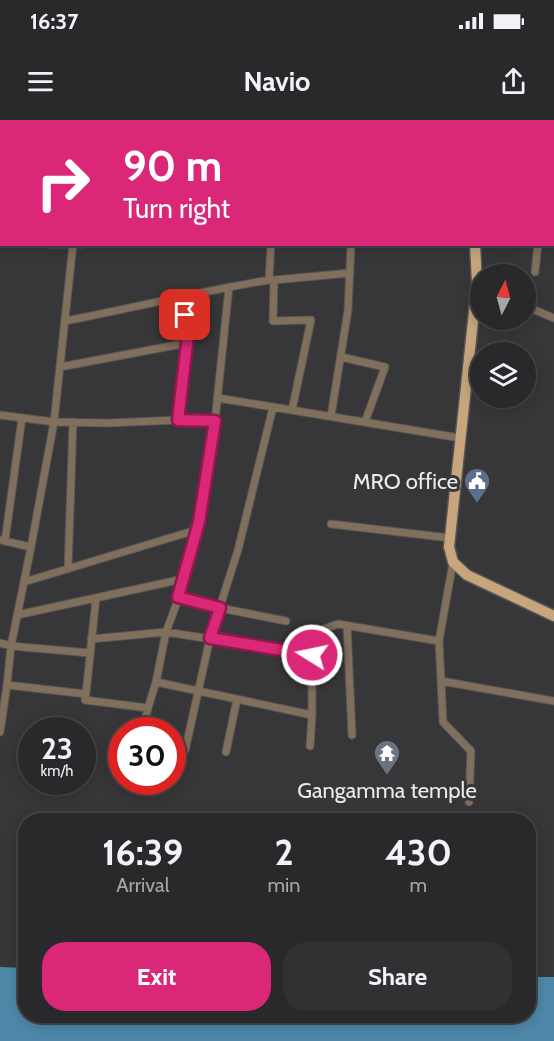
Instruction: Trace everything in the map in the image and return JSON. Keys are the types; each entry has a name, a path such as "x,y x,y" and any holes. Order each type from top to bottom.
{"main road":[{"path":"475,246 476,264"},
{"path":"473,330 449,547 453,562 468,575 554,616"}],"street":[{"path":"0,732 11,646 54,422 73,246"},
{"path":"271,246 273,321 311,320 292,410"},
{"path":"331,416 348,310 351,246"},
{"path":"536,264 538,246"},
{"path":"65,321 229,286 350,273"},
{"path":"146,717 166,632 196,530 215,421 229,286"},
{"path":"178,420 187,343 183,297"},
{"path":"536,311 554,318"},
{"path":"60,367 187,343"},
{"path":"340,357 385,367 365,422"},
{"path":"218,398 460,438"},
{"path":"186,747 210,638 238,550 273,406"},
{"path":"0,415 54,422 215,421"},
{"path":"22,418 2,541 31,547"},
{"path":"68,569 73,422"},
{"path":"331,524 450,538"},
{"path":"24,582 196,530"},
{"path":"453,562 439,640 443,722 471,751 469,802"},
{"path":"17,615 183,579"},
{"path":"178,597 286,621"},
{"path":"96,598 86,700 148,708"},
{"path":"310,746 312,633 338,624 439,640"},
{"path":"347,626 352,735"},
{"path":"91,639 166,632 312,655"},
{"path":"0,643 90,653"},
{"path":"156,681 312,715"},
{"path":"441,681 554,701"},
{"path":"7,686 86,694"},
{"path":"226,752 237,699"}],"water":[{"path":"0,967 18,968 18,1023 536,1023 536,977 554,977 554,1041 0,1041"}],"place":[{"name":"MRO office","path":"477,504"},
{"name":"Gangamma temple","path":"387,776"}],"route":[{"path":"185,315 187,343 178,420 215,421 199,522 178,597 220,608 210,638 312,655"}]}
